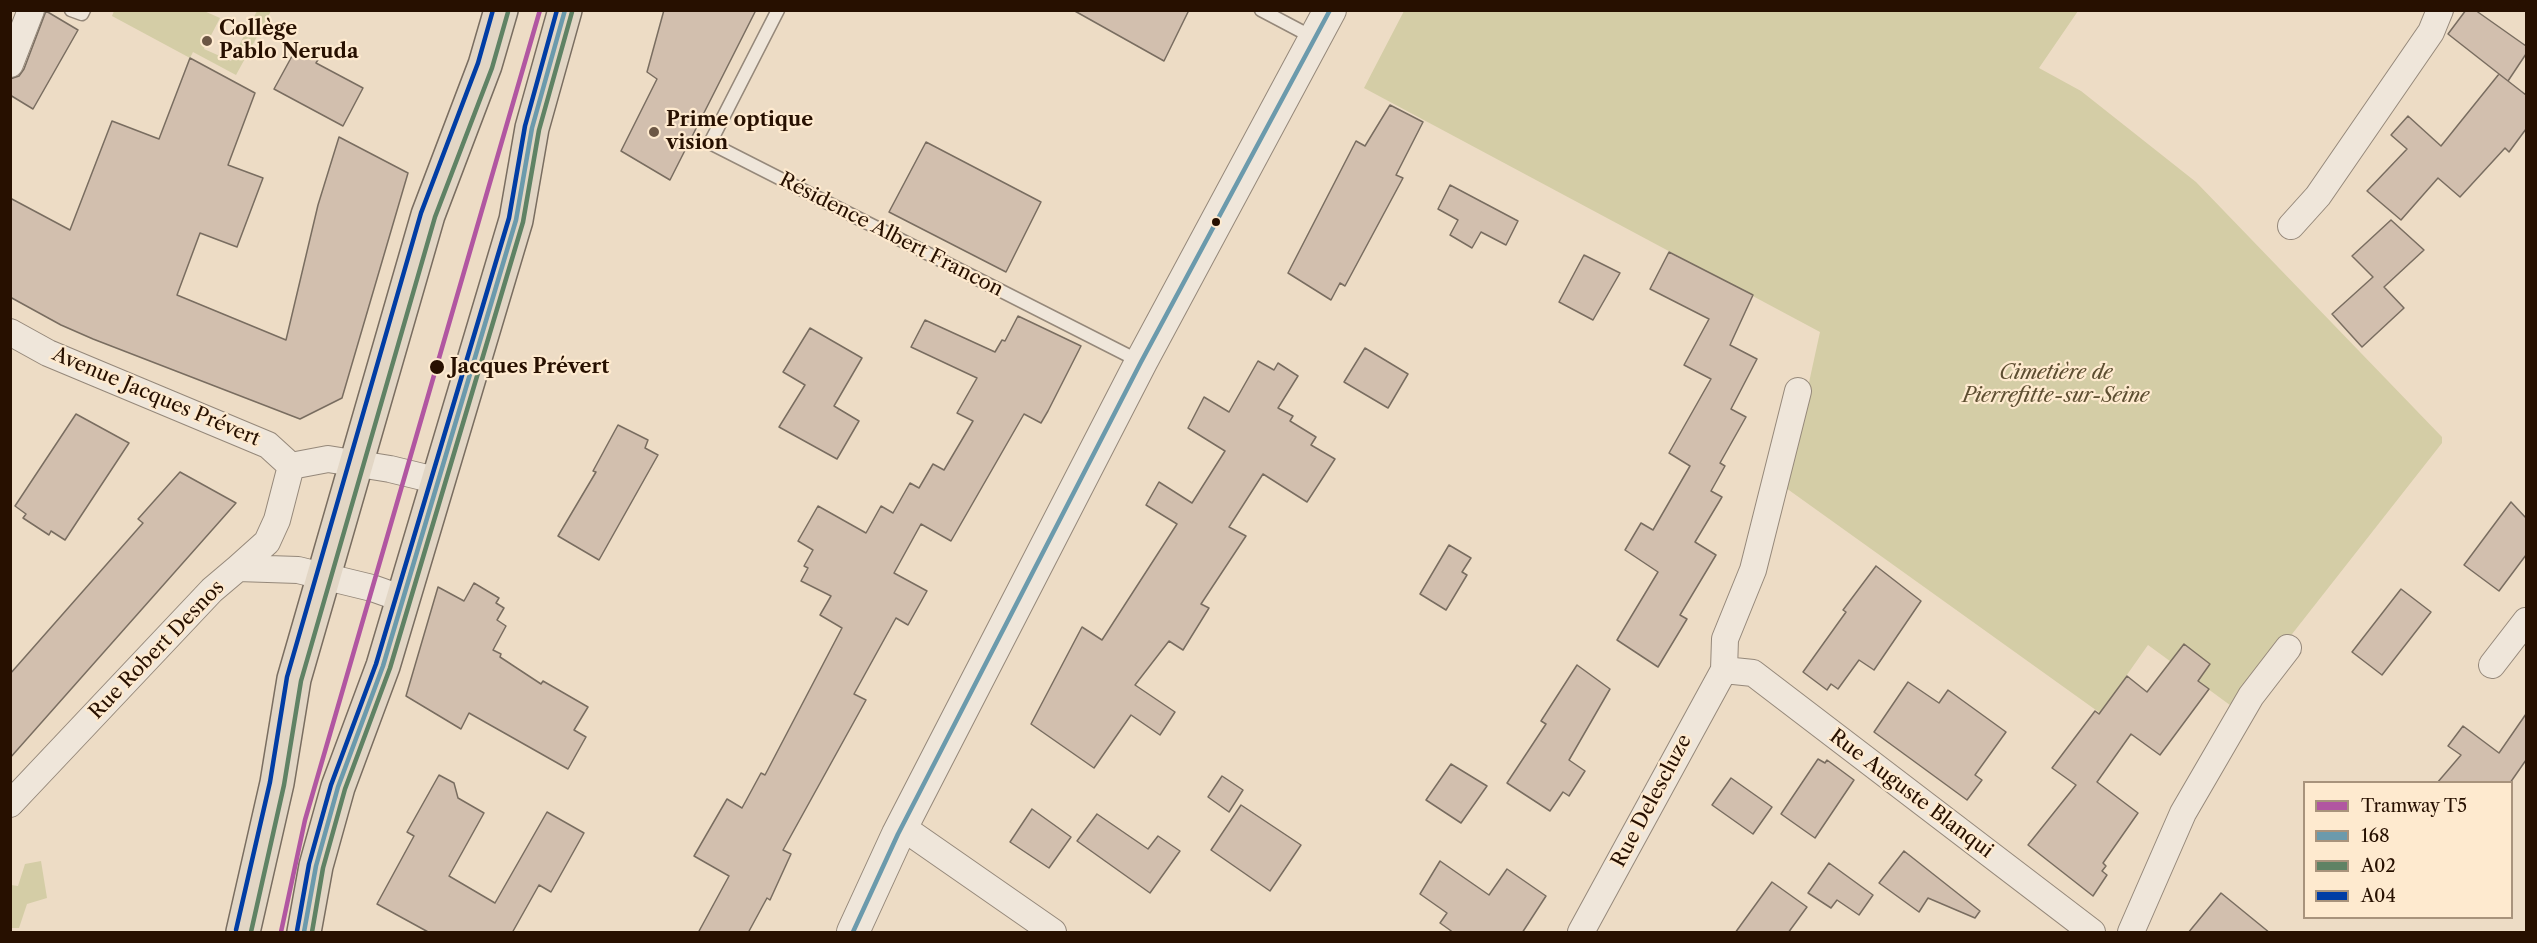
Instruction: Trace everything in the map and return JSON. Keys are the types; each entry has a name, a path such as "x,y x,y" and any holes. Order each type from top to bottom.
{"main road":[{"path":"243,933 277,783 294,680 428,215 485,65 501,10"},
{"path":"304,933 316,866 338,787 383,666 516,220 531,128 565,10"}],"street":[{"path":"10,64 31,10"},
{"path":"853,933 902,827 1141,362 1330,10"},
{"path":"2291,226 2318,196 2431,32 2440,10"},
{"name":"Avenue Jacques Prévert","path":"10,332 48,352 268,445 291,466"},
{"path":"1724,670 1725,639 1753,570 1798,392"},
{"path":"238,568 267,542 277,520 291,466 328,459 439,481"},
{"name":"Rue Robert Desnos","path":"10,804 212,590 238,568 279,568 324,575 403,599"},
{"path":"2492,665 2526,621"},
{"path":"2131,933 2183,813 2251,696 2288,648"},
{"name":"Rue Delescluze","path":"1581,933 1724,670"},
{"name":"Rue Auguste Blanqui","path":"1724,670 1753,673 2092,933"},
{"path":"902,827 1053,933"}],"lane":[{"path":"71,10 82,14 84,10"},
{"name":"Résidence Albert Francon","path":"778,10 710,143 1141,362"},
{"path":"1261,10 1315,39"}],"green space":[{"name":"Collège Pablo Neruda","path":"114,11 204,11 220,18 204,49 231,61 257,11 271,11 236,75 193,52 190,58 112,16"},
{"name":"Cimetière de Pierrefitte-sur-Seine","path":"1404,11 2078,11 2039,68 2081,91 2196,182 2442,437 2442,443 2234,708 2148,645 2100,713 1786,488 1820,332 1364,88"},
{"path":"41,861 47,898 27,904 19,928 11,928 11,885 18,886 25,864"}],"building":[{"path":"664,10 756,10 670,180 621,151 657,79 647,72"},
{"path":"1073,10 1189,10 1164,61"},
{"path":"2466,10 2475,10 2526,46 2526,54 2508,81 2448,34"},
{"path":"46,11 78,30 33,109 10,95 10,79 19,76 24,69"},
{"path":"297,47 319,58 316,63 363,88 343,126 274,89"},
{"path":"190,58 255,93 228,165 263,178 237,247 200,233 177,295 286,340 318,205 339,137 408,173 342,398 300,419 93,339 61,325 10,297 10,198 70,230 112,121 159,139"},
{"path":"2499,74 2526,95 2526,129 2509,152 2505,148 2460,197 2438,178 2401,220 2367,191 2407,149 2391,135 2408,116 2441,146"},
{"path":"1390,105 1423,122 1396,175 1403,178 1345,286 1340,283 1331,300 1288,273 1356,141 1365,146"},
{"path":"926,142 1041,202 1006,272 889,212"},
{"path":"1450,185 1518,221 1506,245 1481,232 1472,248 1450,235 1458,220 1438,209"},
{"path":"2391,220 2424,250 2384,287 2404,308 2362,347 2332,314 2373,277 2352,256"},
{"path":"1669,252 1753,295 1730,345 1757,359 1731,409 1746,417 1720,463 1725,466 1711,491 1722,497 1695,542 1716,555 1680,615 1687,619 1658,667 1617,640 1658,572 1625,550 1641,523 1653,530 1690,466 1669,453 1711,379 1684,365 1709,319 1650,289"},
{"path":"1584,255 1620,273 1593,320 1559,302"},
{"path":"1018,316 1081,346 1048,411 1041,423 1024,414 951,541 921,524 894,573 927,591 908,625 896,618 854,694 866,700 783,850 791,854 770,900 767,898 748,933 698,933 729,876 694,856 727,799 742,808 761,773 765,775 842,628 820,615 831,596 801,581 808,568 804,566 813,550 798,541 818,506 866,533 881,506 893,513 910,483 919,488 933,464 944,470 973,421 957,413 977,378 911,347 925,320 995,352 1002,340 1005,341"},
{"path":"810,328 862,358 834,406 859,421 837,459 779,427 805,385 783,372"},
{"path":"1365,348 1408,374 1388,408 1344,382"},
{"path":"1258,361 1274,370 1278,363 1298,376 1278,408 1293,416 1290,421 1316,437 1311,445 1335,459 1307,502 1263,474 1229,527 1246,536 1201,604 1209,608 1183,650 1169,641 1135,685 1175,712 1160,735 1131,715 1094,768 1031,724 1082,627 1102,640 1177,524 1146,505 1159,482 1192,503 1225,451 1188,428 1204,397 1229,412"},
{"path":"76,414 129,443 65,540 51,531 49,535 23,518 26,514 15,506"},
{"path":"618,425 648,440 645,448 658,455 599,560 558,536 596,472 593,471"},
{"path":"180,472 236,503 10,758 10,674 143,523 138,519"},
{"path":"2511,502 2526,518 2526,555 2499,591 2464,565"},
{"path":"1449,545 1471,558 1462,572 1467,575 1446,610 1420,594"},
{"path":"1876,566 1921,601 1874,670 1859,660 1838,689 1831,684 1827,690 1803,672 1846,612 1843,610"},
{"path":"474,583 499,598 496,603 504,608 497,620 506,626 493,650 541,684 543,681 588,707 574,730 586,737 568,769 469,713 461,729 406,696 438,587 464,601"},
{"path":"2401,589 2431,612 2382,675 2352,652"},
{"path":"2184,644 2210,664 2198,681 2209,689 2160,755 2131,734 2097,782 2138,813 2103,863 2106,866 2102,871 2107,875 2093,896 2028,845 2076,785 2052,768 2095,711 2099,714 2127,676 2147,692"},
{"path":"1577,665 1610,689 1569,760 1585,771 1569,796 1563,792 1550,811 1507,783 1546,724 1541,721"},
{"path":"1908,682 1939,703 1948,690 2006,732 1975,775 1982,780 1967,800 1874,732"},
{"path":"2526,714 2526,760 2511,781 2439,781 2461,755 2448,746 2463,726 2499,753"},
{"path":"1818,759 1825,763 1827,760 1854,780 1815,838 1781,814"},
{"path":"1451,764 1487,786 1461,823 1426,800"},
{"path":"439,775 454,783 458,798 484,813 449,876 495,903 547,812 584,833 551,892 539,885 512,933 430,933 377,904 414,836 407,832"},
{"path":"1222,776 1243,790 1229,812 1208,797"},
{"path":"1731,778 1772,807 1753,834 1712,805"},
{"path":"1241,805 1301,845 1270,891 1211,850"},
{"path":"1032,809 1071,837 1049,868 1010,842"},
{"path":"1097,814 1148,849 1158,836 1180,851 1150,893 1077,841"},
{"path":"1904,851 1980,911 1975,918 1928,898 1919,912 1879,883"},
{"path":"1440,861 1489,895 1507,869 1546,896 1522,933 1454,933 1440,923 1447,913 1420,894"},
{"path":"1829,863 1873,895 1859,915 1837,900 1831,908 1808,893"},
{"path":"1772,882 1807,907 1788,933 1735,933"},
{"path":"2221,893 2270,933 2188,933"}],"tram line":[{"name":"T5","path":"281,932 305,820 540,10"}],"transit line":[{"name":"A04","path":"236,930 270,782 287,677 421,213 478,63 493,10"},
{"name":"A04","path":"297,931 309,864 331,785 376,664 509,218 525,126 557,10"},
{"name":"168","path":"304,932 316,866 338,787 383,666 516,220 532,128 565,10"},
{"name":"168","path":"853,932 898,834 1141,362 1330,10"},
{"name":"A02","path":"251,932 284,785 301,681 435,217 492,68 508,12"},
{"name":"A02","path":"312,932 323,868 345,789 390,668 523,222 539,130 572,12"}],"place":[{"name":"Collège Pablo Neruda","path":"207,41"},
{"name":"Prime optique vision","path":"654,132"},
{"name":"Jacques Prévert","path":"437,367"}]}
